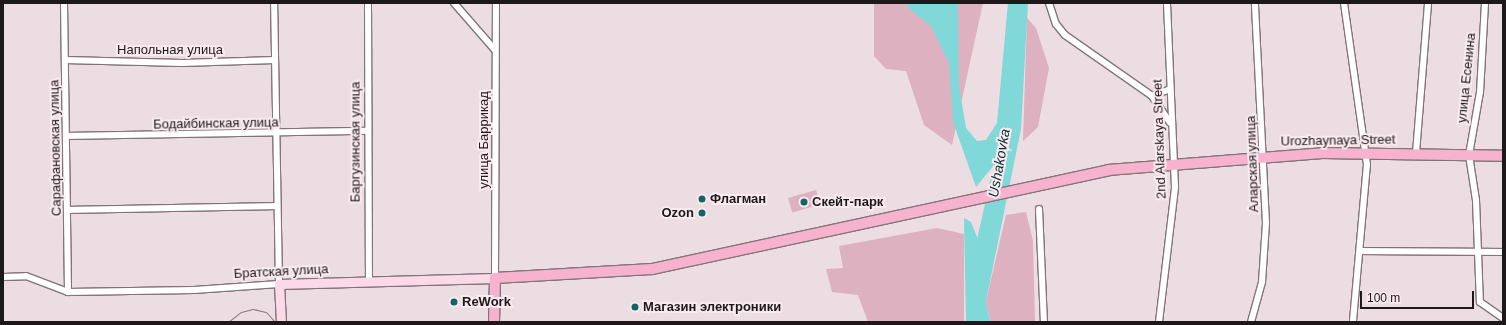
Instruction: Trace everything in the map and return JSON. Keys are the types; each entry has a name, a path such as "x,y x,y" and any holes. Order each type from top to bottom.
{"main road":[{"name":"Urozhaynaya Street","path":"495,278 652,269 1050,180 1108,170 1266,155 1366,152 1503,156"},
{"path":"494,322 495,278"}],"street":[{"name":"Сарафановская улица","path":"64,3 68,292"},
{"path":"274,3 276,206 280,322"},
{"name":"Баргузинская улица","path":"368,3 366,131 369,282"},
{"path":"454,3 495,50"},
{"name":"улица Баррикад","path":"495,278 496,3"},
{"path":"1049,3 1056,24 1065,35 1152,96 1171,124"},
{"name":"2nd Alarskaya Street","path":"1159,322 1174,164 1171,124 1167,3"},
{"name":"Аларская улица","path":"1251,322 1262,282 1266,155 1255,3"},
{"path":"1344,3 1366,152 1360,250 1353,322"},
{"path":"1416,153 1428,3"},
{"name":"улица Есенина","path":"1485,3 1480,92 1469,155 1476,200 1480,302 1503,318"},
{"name":"Напольная улица","path":"65,60 182,63 275,60"},
{"path":"1152,96 1170,89"},
{"name":"Бодайбинская улица","path":"67,136 275,134 366,131"},
{"path":"68,210 276,206"},
{"path":"1039,209 1044,322"},
{"path":"1360,250 1478,255 1503,252"},
{"path":"3,277 26,276 68,292"},
{"name":"Братская улица","path":"68,292 194,290 279,284 495,278"}],"shaded area":[{"path":"874,3 983,3 952,145 924,125 906,71 886,69 874,56"},
{"path":"1027,18 1036,28 1049,68 1038,127 1023,141"},
{"name":"Скейт-парк","path":"816,190 820,204 792,212 788,198"},
{"path":"1026,212 1033,241 1035,322 990,322 986,301 1006,215"},
{"path":"937,228 964,234 964,322 868,322 858,295 832,292 826,269 843,268 839,246"}],"water":[{"path":"907,3 956,3 958,6 959,86 966,128 977,141 986,140 997,123 1008,3 1028,3 1021,129 986,301 990,322 966,322 964,218 971,222 979,242 988,247 996,201 994,165 976,187 953,122 949,63 931,26 908,8"}],"waterway":[{"name":"Ushakovka","path":"979,263 997,182"}],"tram line":[{"path":"228,322 241,312 253,309 266,312 275,322"}],"place":[{"name":"Флагман","path":"702,199"},
{"name":"Скейт-парк","path":"804,202"},
{"name":"Ozon","path":"702,213"},
{"name":"ReWork","path":"454,302"},
{"name":"Магазин электроники","path":"635,307"}]}
